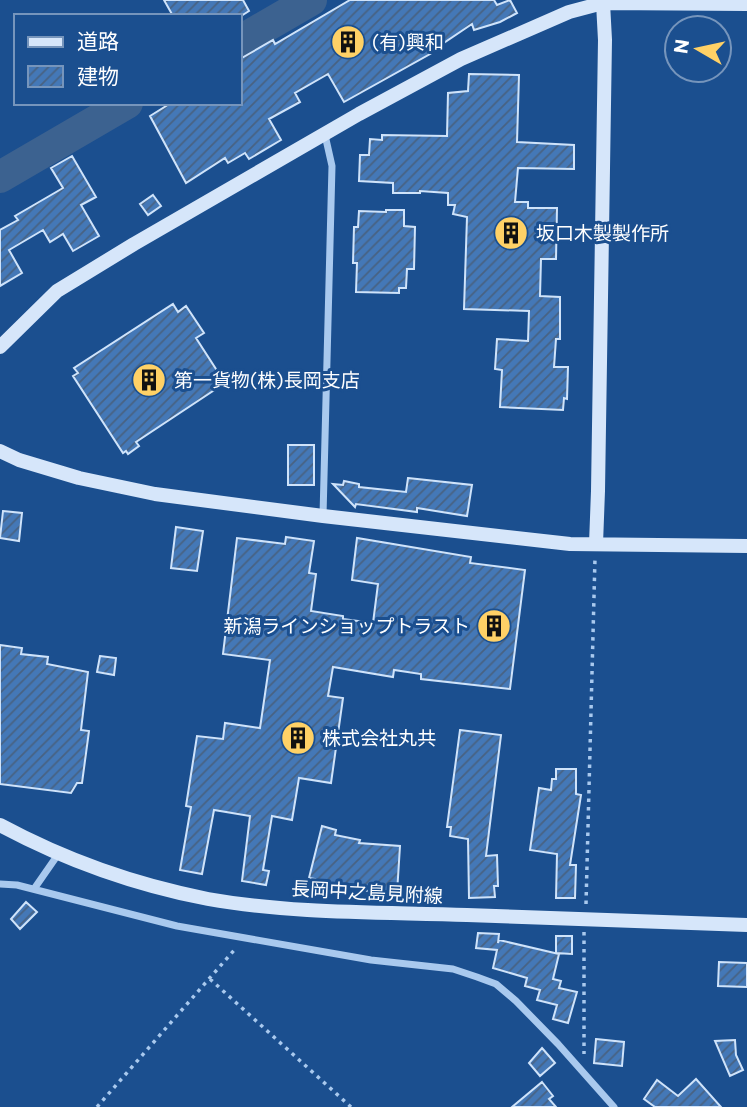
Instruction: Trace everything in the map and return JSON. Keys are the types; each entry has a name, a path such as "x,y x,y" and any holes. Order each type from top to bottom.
{"street":[{"path":"596,544 605,53 603,3"},
{"path":"0,347 57,291 359,114 461,59 569,12 603,3 747,4"},
{"path":"323,516 332,166 325,135"},
{"path":"0,451 19,460 79,478 155,494 323,516 570,544 747,546"},
{"name":"長岡中之島見附線","path":"0,825 97,869 149,885 210,899 358,912 747,925"},
{"path":"34,890 59,853"},
{"path":"0,884 243,939 371,960 453,969 477,977 496,984 516,1001 614,1107"}],"path":[{"path":"575,1063 584,1054 584,919 596,544"},
{"path":"97,1107 243,939"},
{"path":"210,979 351,1107"}],"building":[{"path":"164,0 243,0 249,11 242,15 172,14"},
{"path":"350,0 494,0 497,5 510,0 517,13 500,22 474,30 472,24 430,54 344,102 328,74 295,93 300,102 269,119 281,140 249,159 245,153 228,163 225,158 186,183 150,116 168,105 242,105 242,58 273,40 275,44"},
{"path":"469,74 519,75 517,142 574,145 574,169 518,168 515,202 528,202 528,208 557,208 556,259 541,259 540,296 560,297 560,339 556,339 554,367 568,367 567,399 564,398 563,410 500,407 502,370 495,369 497,339 528,341 529,311 464,309 467,217 453,214 455,205 448,205 448,193 393,193 393,183 359,181 360,155 369,155 370,139 382,140 382,135 447,136 448,93 468,91"},
{"path":"72,156 96,197 81,205 99,236 73,251 63,234 50,242 43,230 9,250 22,273 0,286 0,230 18,220 15,216 63,188 51,168"},
{"path":"153,195 161,206 148,215 140,204"},
{"path":"404,210 404,226 415,227 414,269 407,269 406,288 399,288 399,293 356,292 357,263 353,263 354,227 358,227 359,211"},
{"name":"第一貨物(株)長岡支店","path":"173,304 178,312 186,306 204,333 196,338 225,383 136,442 139,446 128,454 126,451 123,453 73,376 78,373 74,368"},
{"path":"288,445 314,445 314,485 288,485"},
{"path":"408,478 472,485 467,516 417,508 417,512 356,504 355,507 333,484 343,485 344,481 359,484 359,487 406,492"},
{"path":"3,511 22,513 19,541 0,538"},
{"path":"176,527 203,531 197,571 171,568"},
{"path":"286,537 314,541 309,573 316,574 311,611 343,616 343,619 373,623 378,584 352,580 357,538 471,557 470,563 525,570 510,689 421,679 421,674 394,670 393,677 333,667 328,696 343,698 331,783 299,778 292,820 272,816 263,870 269,871 266,885 242,881 250,816 214,810 202,874 180,870 191,807 186,806 197,736 223,739 225,723 260,728 270,660 223,654 237,538 285,544"},
{"path":"0,645 22,648 21,654 48,657 47,664 88,672 81,730 89,731 82,783 77,783 71,793 0,784"},
{"path":"100,656 116,658 114,675 97,672"},
{"path":"460,730 501,735 486,856 497,855 498,886 494,886 495,897 469,898 468,839 450,836 451,827 447,827"},
{"path":"556,769 576,769 576,794 581,795 570,865 576,865 575,898 556,898 557,854 530,850 539,788 551,790 552,779 556,779"},
{"path":"322,826 336,830 335,835 360,840 359,843 400,846 397,893 368,891 309,878"},
{"path":"26,902 37,912 20,929 11,919"},
{"path":"478,933 499,934 498,943 499,940 559,954 553,979 561,981 559,988 577,992 568,1023 553,1019 557,1005 537,1000 540,990 525,986 527,978 493,968 497,950 476,948"},
{"path":"556,936 572,936 572,954 556,953"},
{"path":"719,962 747,963 747,987 718,986"},
{"path":"596,1039 624,1042 622,1066 594,1063"},
{"path":"735,1040 736,1055 743,1070 730,1076 715,1041"},
{"path":"542,1048 555,1063 540,1076 529,1063"},
{"path":"696,1079 721,1107 655,1107 644,1099 657,1080 678,1096"},
{"path":"542,1082 553,1096 549,1099 556,1107 512,1107"}],"waterway":[{"path":"242,40 311,0"},
{"path":"0,177 124,105"}],"place":[{"name":"(有)興和","path":"348,42"},
{"name":"坂口木製製作所","path":"511,233"},
{"name":"第一貨物(株)長岡支店","path":"149,380"},
{"name":"新潟ラインショップトラスト","path":"494,626"},
{"name":"株式会社丸共","path":"298,738"}]}
